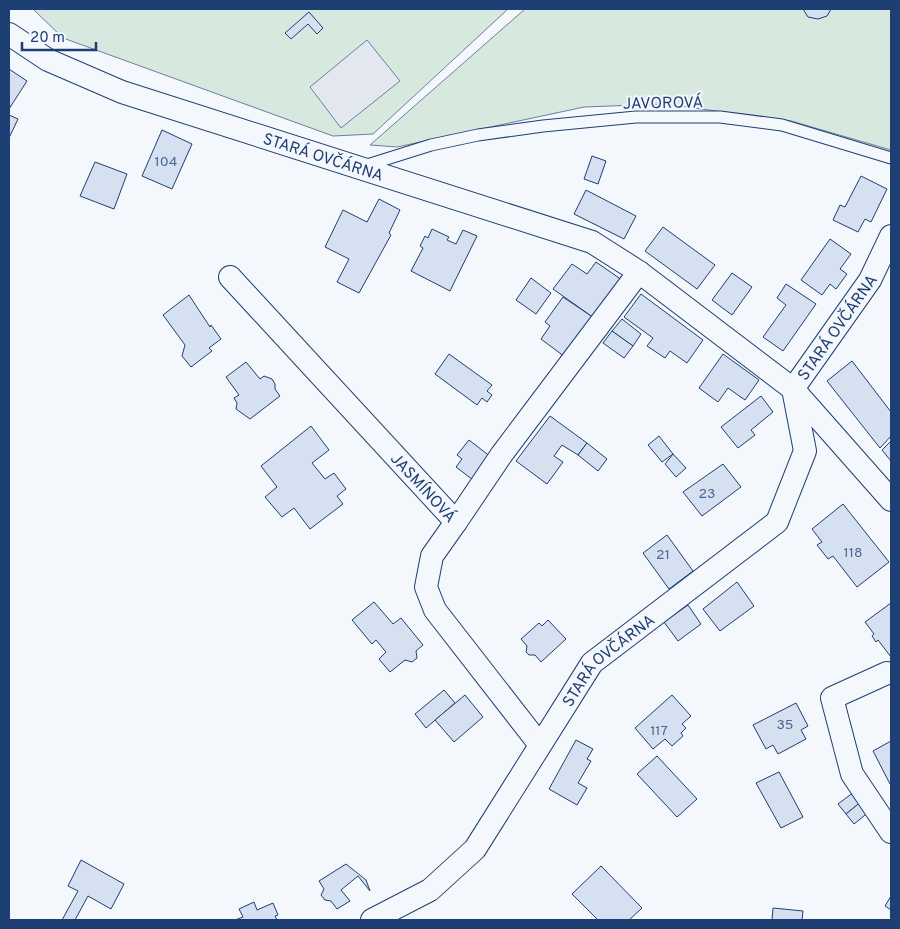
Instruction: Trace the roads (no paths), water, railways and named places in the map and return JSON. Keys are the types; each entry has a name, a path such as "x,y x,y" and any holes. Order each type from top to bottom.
{"street":[{"name":"STARÁ OVČÁRNA","path":"9,34 48,60 122,92 592,242 639,272 793,389 891,500"},
{"name":"STARÁ OVČÁRNA","path":"372,920 430,890 474,849 592,663 777,522 804,451 793,389 870,280 891,236"},
{"path":"456,522 502,454 639,272"},
{"name":"JASMÍNOVÁ","path":"230,277 456,522 432,556 426,587 435,610 540,745"},
{"path":"890,675 832,698 852,774 891,832"}],"lane":[{"name":"JAVOROVÁ","path":"359,168 431,145 478,135 543,126 636,117 720,117 782,125 891,158"}]}
